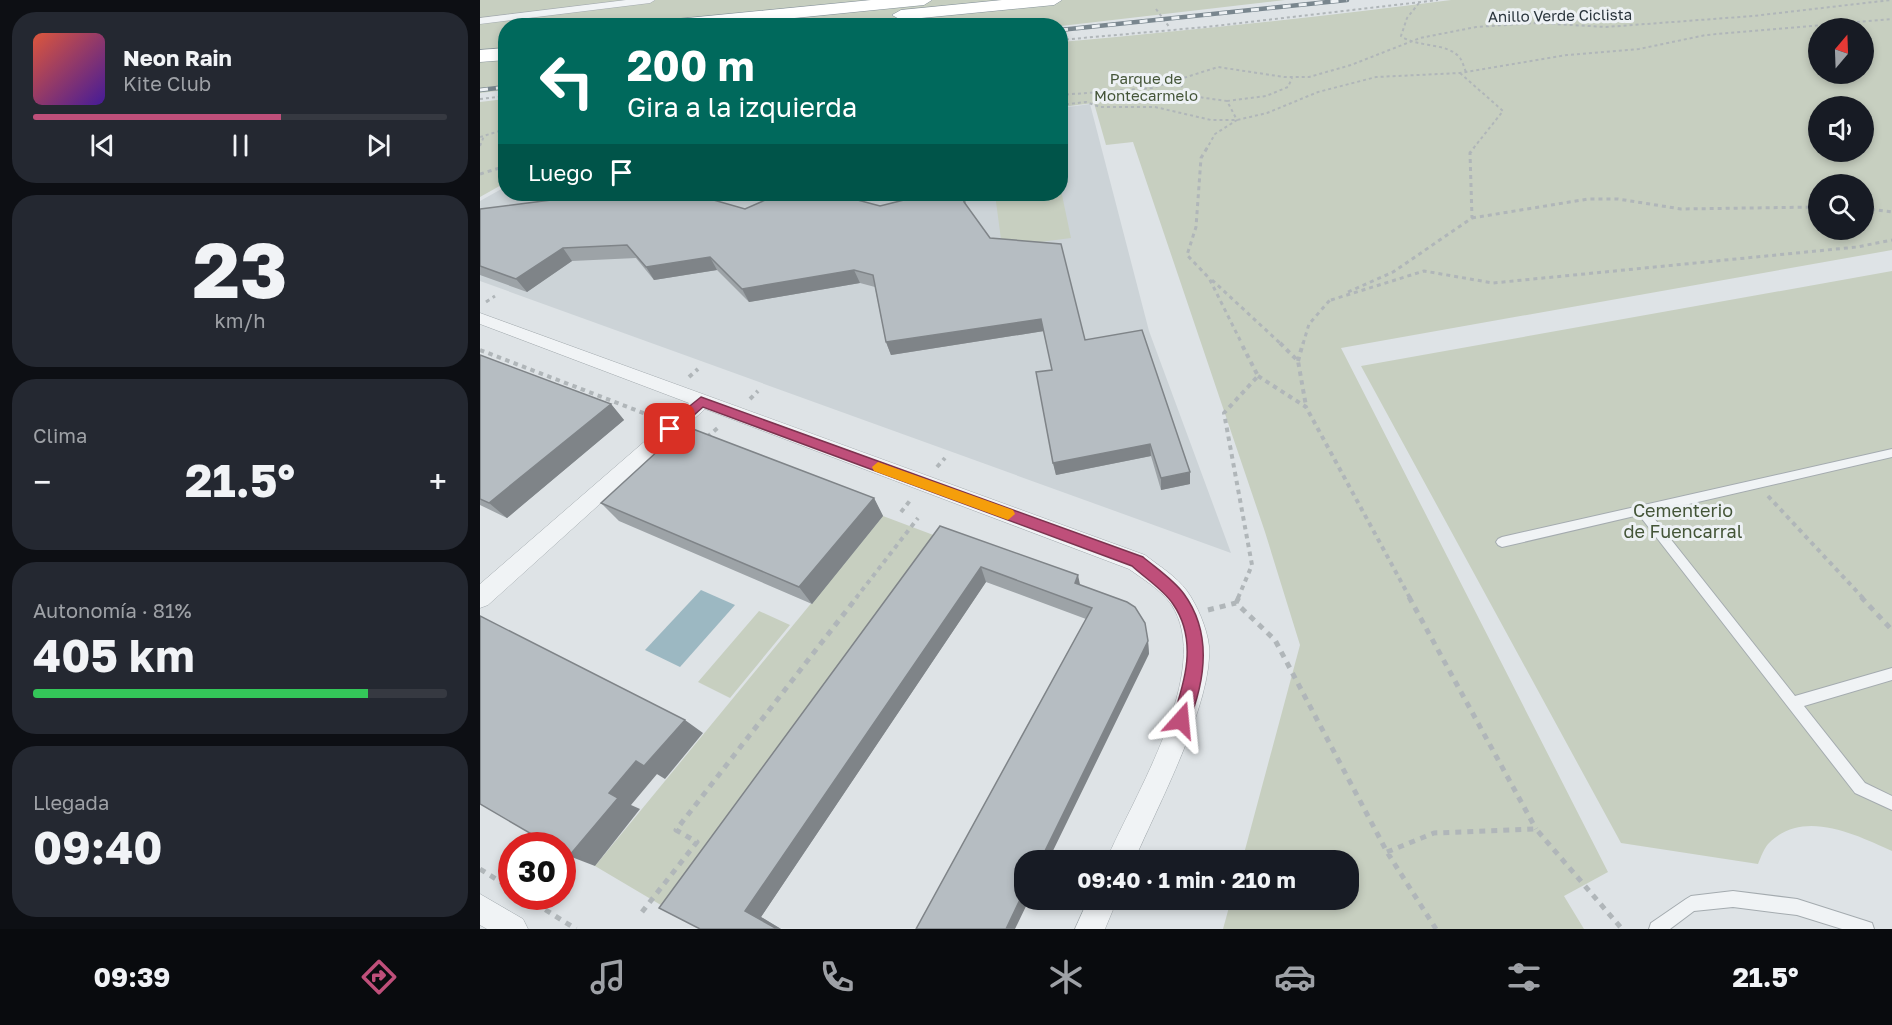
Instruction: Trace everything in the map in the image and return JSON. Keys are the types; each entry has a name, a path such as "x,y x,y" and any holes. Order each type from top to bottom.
{"highway":[{"path":"739,18 924,0"},
{"path":"874,18 1054,0"},
{"path":"480,42 498,41"},
{"path":"480,56 498,55"}],"street":[{"path":"504,18 650,0"},
{"path":"480,21 498,19"},
{"path":"480,318 701,402 1137,562 1178,598 1187,615 1197,646 1193,682 1181,720 1125,850"},
{"path":"480,598 701,402"},
{"path":"480,908 513,929"},
{"path":"1090,929 1099,910"}],"lane":[{"path":"1502,542 1892,453"},
{"path":"1641,510 1860,788 1892,803"},
{"path":"1791,703 1892,674"},
{"path":"1657,929 1691,904 1733,899 1797,907 1866,929"}],"path":[{"path":"1068,39 1206,27 1438,0"},
{"name":"Anillo Verde Ciclista","path":"1068,94 1146,89 1218,67 1292,78 1309,77 1336,70 1407,41 1451,31 1515,24 1606,27 1753,16 1891,0"},
{"path":"1420,3 1412,9 1400,31 1402,38 1456,54 1462,60 1466,72"},
{"path":"1156,9 1171,29"},
{"path":"1068,104 1086,102 1100,107 1155,107 1211,120 1237,120 1267,113 1318,92 1354,81 1400,74 1466,72 1567,55 1639,49 1706,35 1892,19"},
{"path":"1460,72 1503,111 1470,153 1472,218"},
{"path":"1175,82 1198,97 1227,101 1248,100 1279,93 1288,87 1292,78"},
{"path":"480,99 498,97"},
{"path":"1227,101 1237,120"},
{"path":"1237,120 1215,134 1201,158 1196,227 1186,255 1298,361"},
{"path":"480,137 498,132"},
{"path":"480,146 485,136"},
{"path":"480,172 498,167"},
{"path":"1622,929 1536,829 1306,407 1298,361 1309,324 1330,300 1393,272 1472,218 1588,199 1618,199 1681,209 1744,206 1808,207"},
{"path":"1874,209 1892,212"},
{"path":"1330,300 1424,271 1493,283 1857,247 1892,240"},
{"path":"1209,278 1258,376 1306,407"},
{"path":"480,306 495,296"},
{"path":"480,350 646,414 646,419"},
{"path":"1236,603 1252,565 1224,413 1258,376"},
{"path":"1756,484 1892,630"},
{"path":"642,912 697,842 676,830 918,519"},
{"path":"1187,615 1236,603"},
{"path":"1236,603 1275,640 1387,852 1436,929"},
{"path":"1387,852 1434,833 1536,829"},
{"path":"480,869 498,880"},
{"path":"546,910 576,929"}],"shaded area":[{"path":"1090,104 1149,331 1231,553 480,281 480,201 498,191 498,201 1068,201 1068,107"}],"green space":[{"path":"480,0 1285,0 1068,25 1068,18 498,18 498,91 480,93"},
{"name":"Parque de Montecarmelo","path":"1451,0 1892,0 1892,250 1341,348 1608,872 1564,896 1584,929 1223,929 1228,910 1359,910 1359,850 1245,850 1300,645 1265,532 1133,142 1106,145 1094,103 1068,106 1068,41 1256,23"},
{"path":"498,100 498,187 480,197 480,102"},
{"path":"996,201 1063,201 1071,238 1002,247"},
{"name":"Cementerio de Fuencarral","path":"1892,271 1892,851 1847,832 1814,826 1798,827 1783,833 1767,845 1758,864 1621,843 1361,366"},
{"path":"883,516 944,539 671,911 595,866"},
{"path":"759,611 790,625 730,698 698,682"}],"water":[{"path":"701,590 735,605 680,667 645,650"}],"building":[{"path":"543,201 717,201 745,209 763,201 861,201 880,206 900,201 964,201 990,238 1061,244 1085,340 1142,330 1190,472 1161,478 1150,444 1053,463 1036,372 1052,370 1041,319 886,342 873,275 854,270 742,289 710,257 646,267 627,245 563,248 516,279 480,266 480,209"},
{"path":"480,355 611,404 489,503 480,499"},
{"path":"685,426 874,498 799,587 601,503"},
{"path":"940,526 1078,575 1075,583 1127,602 1135,607 1145,623 1148,641 1045,850 1014,850 1015,910 1006,929 916,929 1092,608 981,567 745,911 777,929 700,929 659,908"},
{"path":"480,616 685,720 644,766 636,761 609,793 618,798 576,848 576,832 528,832 480,804"}],"railway":[{"path":"1068,29 1347,0"},
{"path":"480,90 498,88"}],"slow traffic":[{"path":"878,467 1008,514"}],"route":[{"path":"670,429 701,402 1137,562 1178,598 1187,615 1197,646 1193,682 1181,720"}]}
